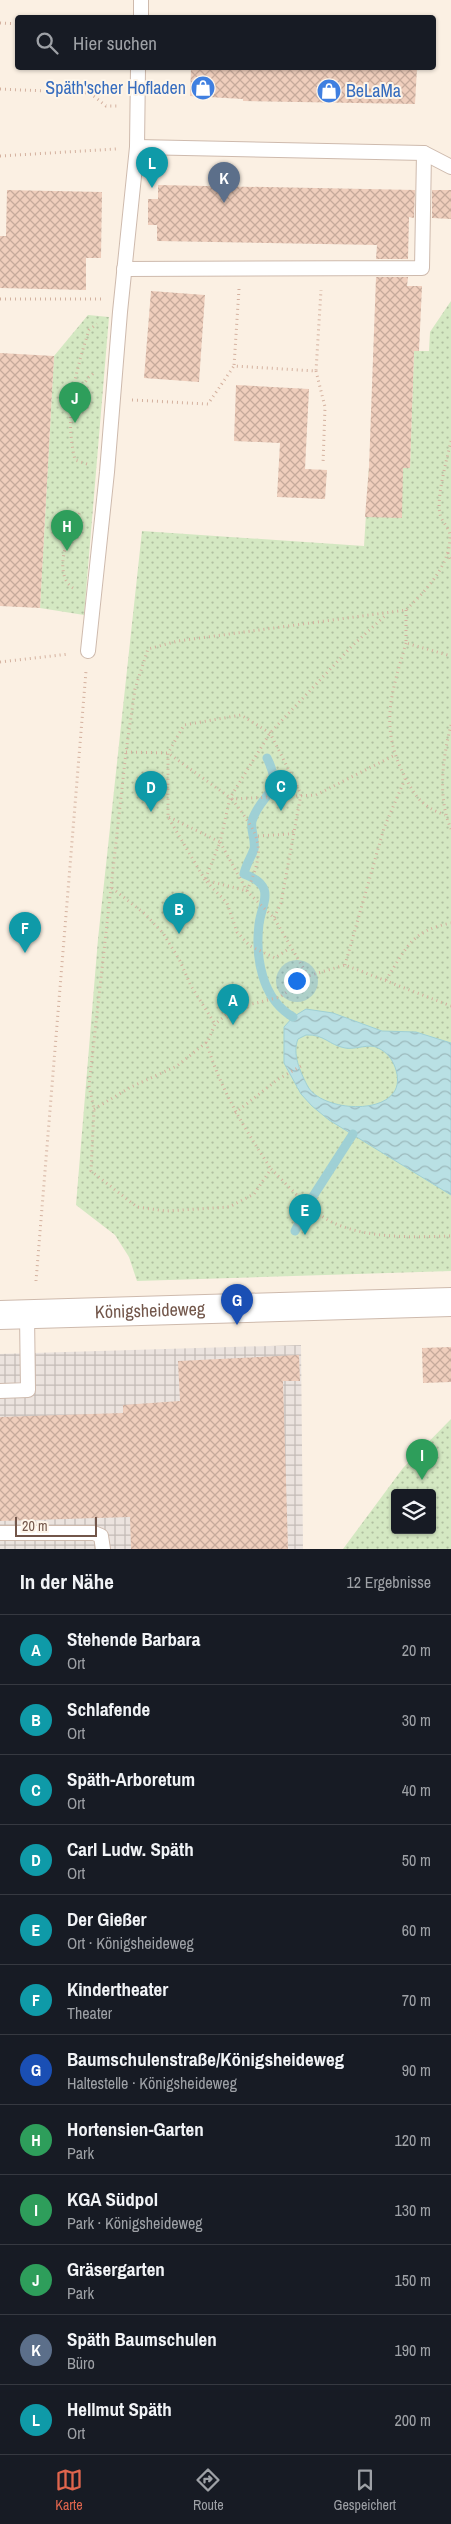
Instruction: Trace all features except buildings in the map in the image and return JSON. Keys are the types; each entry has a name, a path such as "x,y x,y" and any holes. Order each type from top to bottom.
{"street":[{"name":"Königsheideweg","path":"0,1316 451,1302"}],"lane":[{"path":"140,15 141,0"},
{"path":"88,651 107,472 120,306 137,147 138,70"},
{"path":"137,147 424,153 451,167"},
{"path":"124,268 422,268 424,153"},
{"path":"0,1391 28,1390 27,1315"},
{"path":"0,1533 94,1534 101,1536 103,1549"}],"path":[{"path":"0,24 15,24"},
{"path":"0,89 90,93 106,106 136,107"},
{"path":"0,156 137,147"},
{"path":"113,400 208,404 234,366 240,268"},
{"path":"322,268 316,371 325,407 323,464"},
{"path":"0,299 120,306"},
{"path":"107,472 75,460 70,438 71,403 75,372 89,330 120,306"},
{"path":"71,403 88,377 116,362"},
{"path":"234,366 316,371"},
{"path":"271,1169 254,1194 228,1207 166,1211 137,1207 91,1171 94,1108 89,1086 126,752 135,689 148,649 178,641 406,610 433,582 448,552 450,533 440,514 442,486 451,441"},
{"path":"448,552 451,562"},
{"path":"406,610 406,643 389,720 389,738 411,790 427,809 445,815"},
{"path":"205,880 220,842 231,799 270,733 353,645 388,613"},
{"path":"406,643 451,656"},
{"path":"0,662 88,651 36,1281"},
{"path":"273,918 281,903 296,830 301,794 270,733 241,715 184,725 168,753 168,817 205,880 227,903 237,932 250,946 275,958 290,948"},
{"path":"451,725 443,759 445,815 451,829"},
{"path":"126,752 168,753 231,799 239,808 258,836 260,854 248,890"},
{"path":"231,799 316,794 395,756"},
{"path":"345,965 384,828 405,778"},
{"path":"168,817 220,842 250,894 273,918 308,976"},
{"path":"258,836 289,834 296,830"},
{"path":"205,880 248,890"},
{"path":"112,888 145,914 163,933 180,961 191,986 215,1024"},
{"path":"386,980 414,937 431,927 451,924"},
{"path":"94,1108 176,1066 206,1042 215,1024 240,1007 280,997 308,976 345,965 451,1006"},
{"path":"206,1042 217,1077 235,1113 271,1169 310,1206 335,1224 352,1229 391,1237 451,1236"},
{"path":"235,1113 301,1066"}],"shaded area":[{"path":"301,1345 303,1549 0,1549 0,1354"}],"green space":[{"path":"451,301 451,1271 137,1281 129,1257 115,1235 76,1205 98,939 142,531 364,546 369,467 410,468 414,351 429,351 430,332"},
{"path":"88,315 109,317 84,615 40,608 54,356"},
{"path":"451,1419 451,1549 343,1549 403,1468"}],"water":[{"path":"306,1009 333,1013 382,1031 416,1032 451,1043 451,1195 329,1120 301,1094 284,1063 284,1027 293,1017","holes":["306,1035 312,1035 345,1048 371,1046 384,1052 391,1059 395,1067 397,1084 391,1096 379,1103 363,1106 346,1106 329,1102 316,1095 307,1085 296,1056 298,1039"]}],"waterway":[{"path":"267,758 274,779 273,786 256,811 252,821 254,849 244,874 261,884 264,889 265,895 258,937 258,950 263,976 274,1000 293,1017"},
{"path":"295,1231 310,1201 353,1134"}],"place":[{"name":"Späth'scher Hofladen","path":"203,88"},
{"name":"BeLaMa","path":"329,91"},
{"name":"Hellmut Späth","path":"152,188"},
{"name":"Späth Baumschulen","path":"224,203"},
{"name":"Gräsergarten","path":"75,423"},
{"name":"Hortensien-Garten","path":"67,551"},
{"name":"Späth-Arboretum","path":"281,811"},
{"name":"Carl Ludw. Späth","path":"151,812"},
{"name":"Schlafende","path":"179,934"},
{"name":"Kindertheater","path":"25,953"},
{"name":"Stehende Barbara","path":"233,1025"},
{"name":"Der Gießer","path":"305,1235"},
{"name":"Baumschulenstraße/Königsheideweg","path":"237,1325"},
{"name":"KGA Südpol","path":"422,1480"}]}
